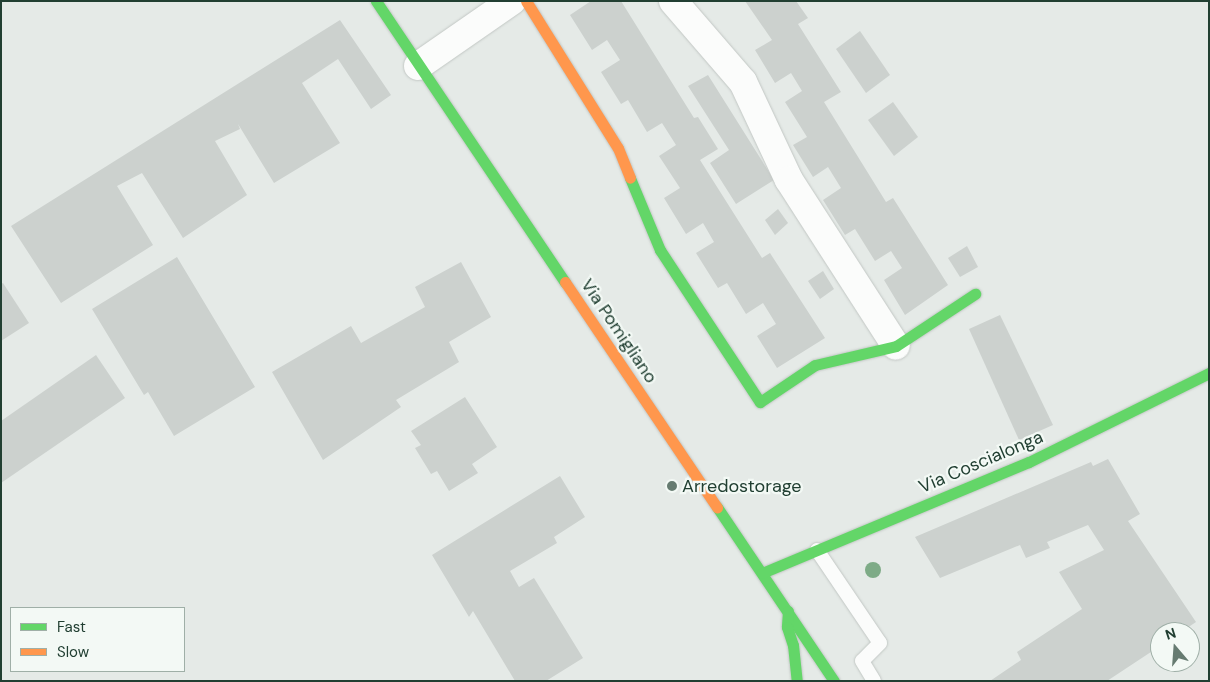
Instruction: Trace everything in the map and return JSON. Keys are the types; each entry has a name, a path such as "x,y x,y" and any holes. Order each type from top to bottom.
{"main road":[{"name":"Via Pomigliano","path":"376,1 834,681"},
{"path":"526,1 618,148 660,250 760,402 815,365 896,346 975,294"},
{"name":"Via Coscialonga","path":"762,573 1029,462 1209,373"},
{"path":"788,611 787,627 793,645 797,681"}],"street":[{"path":"418,66 512,1"},
{"path":"673,1 743,82 789,180 896,346"}],"lane":[{"path":"817,550 880,642 862,661 874,681"}],"building":[{"path":"591,1 621,1 694,118 698,117 718,149 700,160 762,258 770,253 825,338 777,368 757,336 776,324 763,303 746,314 727,283 718,288 696,253 714,242 703,223 686,234 664,198 680,188 659,156 676,145 662,123 647,132 628,100 621,104 601,72 620,60 607,40 592,50 570,15"},
{"path":"745,1 796,1 808,18 798,24 841,92 824,102 886,202 893,198 948,285 905,315 884,280 902,268 891,251 875,261 855,229 845,235 823,200 841,188 828,167 813,177 793,145 807,137 785,102 802,91 791,73 775,83 755,50 772,40"},
{"path":"340,20 391,95 371,109 338,59 302,83 340,143 274,183 238,124 240,129 215,141 247,195 183,238 142,173 117,186 153,245 61,303 11,226"},
{"path":"860,31 890,75 866,93 836,49"},
{"path":"708,75 774,180 736,204 710,163 729,150 688,86"},
{"path":"893,102 918,137 894,156 868,120"},
{"path":"778,209 788,223 775,235 765,220"},
{"path":"967,246 978,267 960,277 948,258"},
{"path":"177,257 255,387 174,436 148,392 144,395 92,309"},
{"path":"461,262 491,317 449,342 459,362 396,400 401,407 323,460 272,372 351,326 361,343 425,307 415,287"},
{"path":"823,271 834,289 820,299 808,281"},
{"path":"3,283 29,323 1,341 1,284"},
{"path":"1000,315 1053,425 1019,440 969,329"},
{"path":"96,355 125,398 1,483 1,421"},
{"path":"465,397 497,447 472,464 478,473 449,491 437,471 431,474 415,448 421,445 411,431"},
{"path":"1108,459 1140,514 1128,521 1196,622 1150,622 1150,653 1107,681 990,681 1021,660 1017,652 1082,609 1059,572 1104,550 1088,525 1047,542 1050,548 1026,558 1020,545 940,578 915,537 1091,462 1093,466"},
{"path":"560,476 585,517 554,537 557,543 510,571 519,587 534,578 583,658 546,681 515,681 473,611 469,617 432,555"}],"traffic: fast":[{"path":"376,1 565,282"},
{"path":"630,178 660,250 760,402 815,365 896,346 975,294"},
{"path":"762,573 1029,462 1209,373"},
{"path":"717,507 834,681"},
{"path":"788,611 787,627 793,645 797,681"}],"traffic: slow":[{"path":"526,1 618,148 630,178"},
{"path":"565,282 717,507"}],"place":[{"name":"Arredostorage","path":"672,486"}]}
